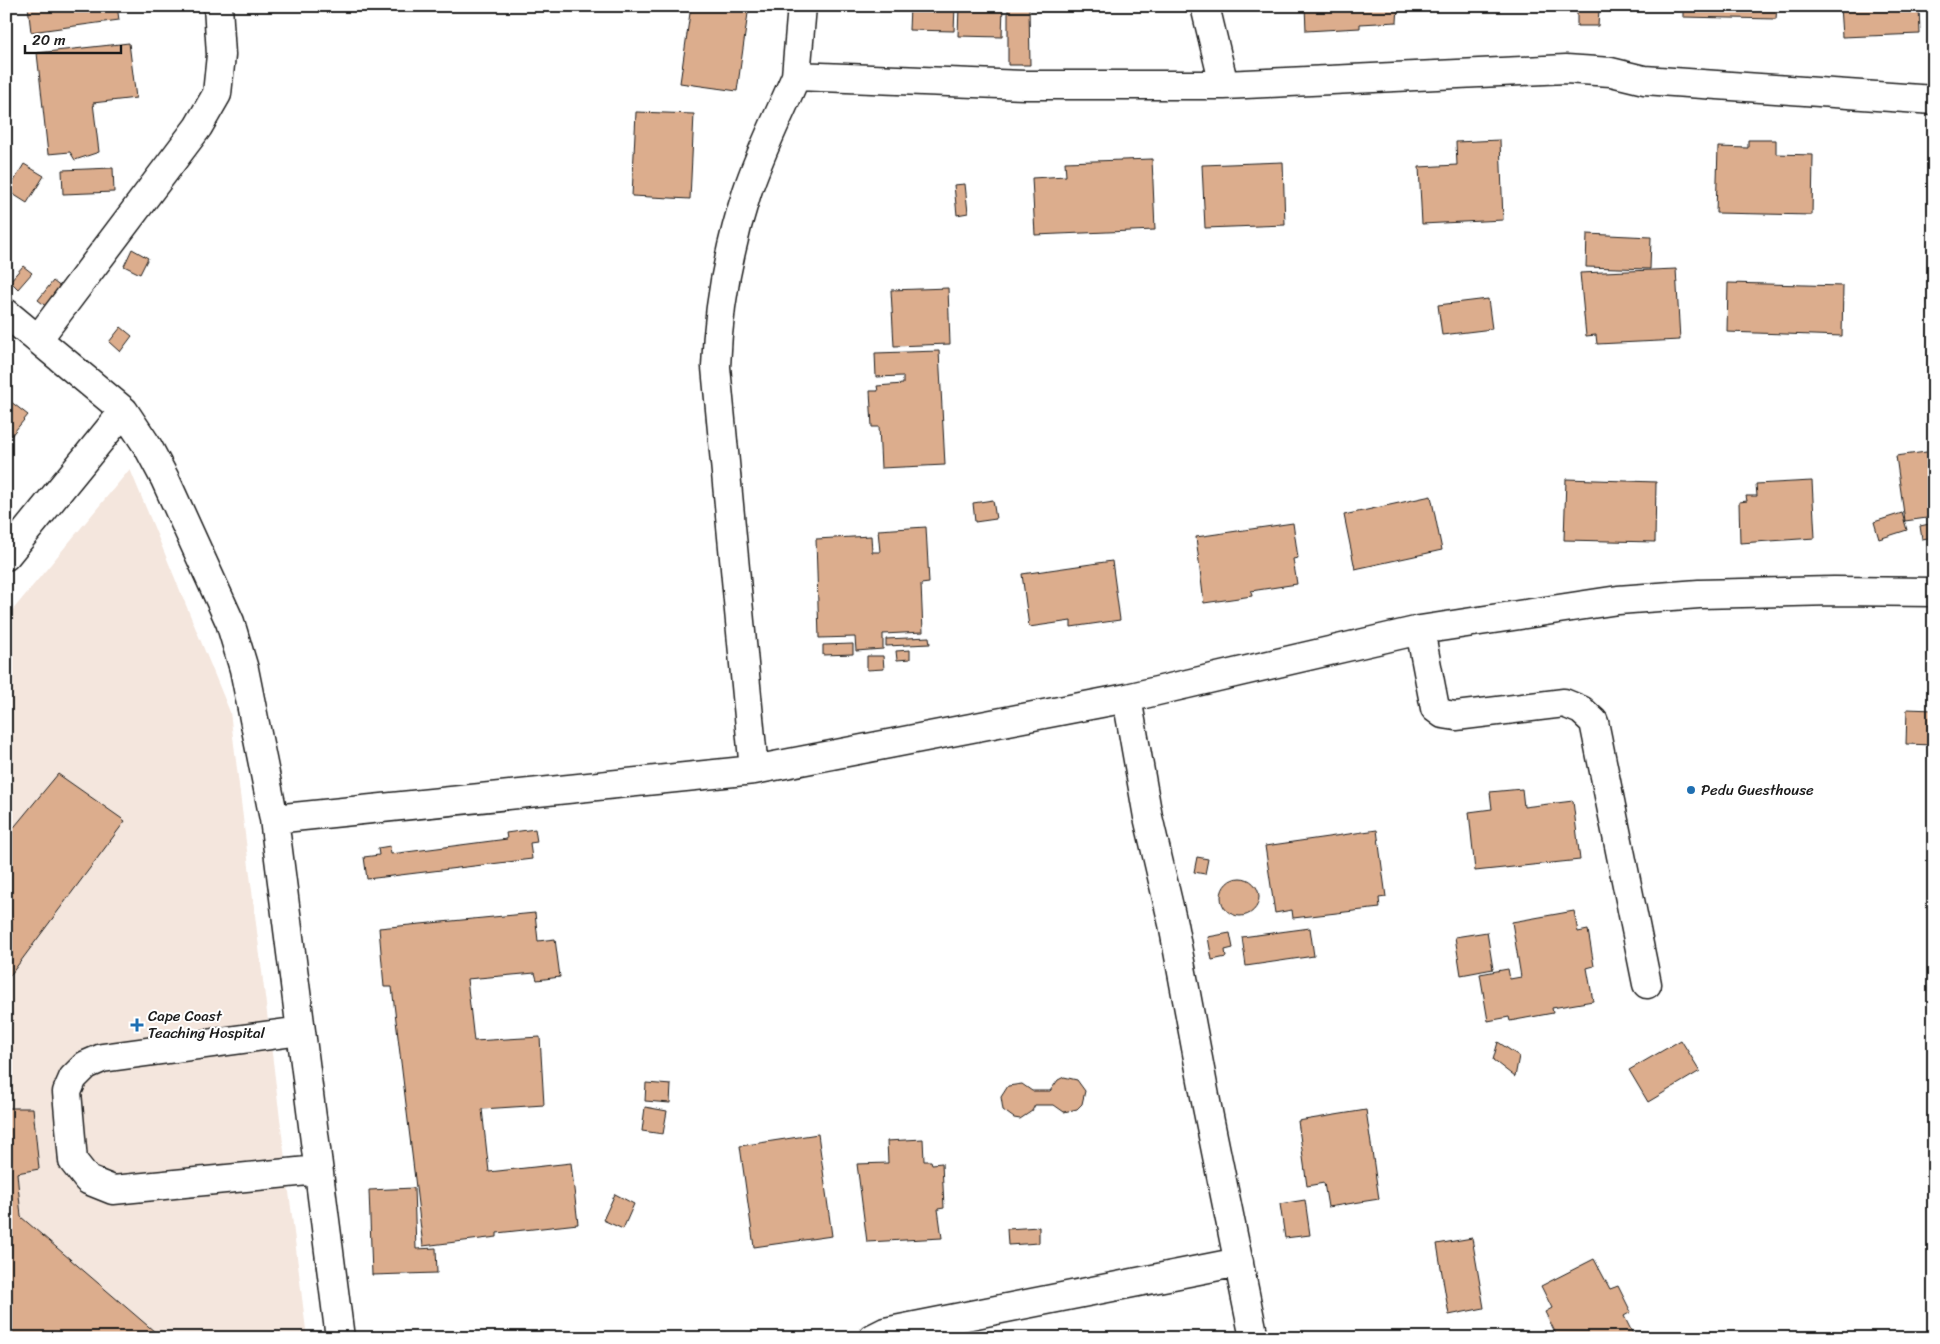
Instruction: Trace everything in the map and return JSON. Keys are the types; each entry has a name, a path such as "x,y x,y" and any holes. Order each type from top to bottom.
{"street":[{"path":"38,339 198,127 217,94 221,54 218,6"},
{"path":"754,770 716,367 717,325 734,239 748,190 796,76 802,6"},
{"path":"1205,6 1224,85"},
{"path":"796,76 1025,85 1224,85 1566,69 1611,72 1644,80 1934,100"},
{"path":"6,313 124,411 148,447 165,479 230,622 244,669 274,819 340,1338"},
{"path":"6,556 124,411"},
{"path":"274,819 754,770 1127,698 1420,630 1636,598 1699,594 1834,591 1934,592"},
{"path":"1420,630 1435,708 1443,714 1456,716 1564,703 1581,710 1594,722 1647,984"},
{"path":"1127,698 1148,817 1173,924 1207,1106 1254,1338"},
{"path":"301,1031 102,1058 86,1065 73,1078 67,1092 73,1161 88,1180 113,1190 318,1170"},
{"path":"873,1338 885,1332 1239,1262"}],"shaded area":[{"name":"Cape Coast Teaching Hospital","path":"130,469 230,712 307,1338 6,1338 6,618"}],"building":[{"path":"28,6 117,6 119,20 31,32"},
{"path":"691,6 749,6 737,91 680,83"},
{"path":"910,6 955,6 954,31 909,30"},
{"path":"959,6 1003,6 1002,37 958,36"},
{"path":"1008,6 1029,6 1030,65 1008,65"},
{"path":"1305,6 1398,6 1397,22 1360,24 1360,28 1306,31"},
{"path":"1683,6 1777,6 1776,19 1683,17"},
{"path":"1840,6 1919,6 1920,34 1842,37"},
{"path":"1577,9 1599,9 1598,26 1577,26"},
{"path":"129,43 136,98 93,103 99,152 75,160 70,152 48,154 37,53"},
{"path":"636,112 694,114 690,199 632,196"},
{"path":"1500,140 1503,220 1422,224 1419,167 1457,165 1456,142"},
{"path":"1748,140 1776,140 1776,154 1813,155 1812,215 1716,213 1718,147 1748,148"},
{"path":"1152,159 1155,230 1035,235 1032,178 1066,176 1065,162"},
{"path":"1283,162 1285,225 1205,228 1202,165"},
{"path":"24,164 44,176 27,203 8,191"},
{"path":"113,168 114,192 63,194 62,170"},
{"path":"965,184 968,213 957,215 954,185"},
{"path":"1587,234 1651,237 1650,269 1586,267"},
{"path":"132,249 148,258 140,274 124,266"},
{"path":"6,262 12,265 6,275"},
{"path":"23,266 32,273 18,289 10,281"},
{"path":"1676,269 1680,340 1597,344 1596,335 1586,336 1580,273"},
{"path":"53,281 66,291 52,311 38,300"},
{"path":"1728,283 1843,286 1842,336 1727,332"},
{"path":"948,288 950,344 894,346 891,290"},
{"path":"1488,299 1492,329 1442,335 1438,305"},
{"path":"121,327 132,336 120,352 109,342"},
{"path":"939,351 945,465 881,468 879,427 872,427 870,391 878,391 877,386 903,384 903,376 876,377 875,353"},
{"path":"6,398 28,415 6,442"},
{"path":"1934,451 1934,517 1905,521 1896,456"},
{"path":"1566,479 1656,482 1655,542 1564,540"},
{"path":"1812,481 1815,538 1740,543 1739,502 1747,501 1746,496 1757,496 1756,484"},
{"path":"1431,496 1442,550 1355,569 1344,515"},
{"path":"993,500 996,519 975,522 973,503"},
{"path":"1902,513 1907,530 1879,539 1874,522"},
{"path":"1293,523 1298,558 1293,559 1297,584 1251,591 1252,596 1204,603 1196,537"},
{"path":"1934,523 1934,537 1922,539 1920,526"},
{"path":"926,527 929,583 921,584 923,632 883,634 883,649 856,651 855,637 819,638 816,539 871,536 872,552 880,552 878,530"},
{"path":"1112,561 1120,620 1071,627 1071,621 1029,627 1022,574"},
{"path":"929,637 930,644 886,646 886,639"},
{"path":"853,644 853,654 823,655 823,645"},
{"path":"910,650 910,659 897,660 896,651"},
{"path":"867,656 883,656 884,669 867,670"},
{"path":"1907,709 1934,710 1934,745 1906,744"},
{"path":"58,774 125,821 6,981 6,837"},
{"path":"1522,789 1524,807 1573,801 1580,860 1475,871 1469,812 1492,809 1490,792"},
{"path":"535,829 537,842 530,843 532,859 367,879 364,857 379,855 378,848 390,846 391,854 507,839 506,833"},
{"path":"1377,830 1386,897 1379,898 1380,908 1293,918 1292,910 1275,913 1265,846"},
{"path":"1197,857 1208,859 1205,874 1194,872"},
{"path":"1240,878 1254,883 1259,897 1254,911 1240,916 1226,911 1221,897 1226,883"},
{"path":"1574,911 1578,932 1588,930 1594,966 1587,968 1593,1001 1552,1008 1553,1013 1510,1021 1509,1017 1488,1021 1480,974 1508,969 1510,979 1521,977 1512,922"},
{"path":"535,913 538,941 555,939 560,977 537,980 535,973 467,979 474,1041 540,1037 544,1105 482,1109 489,1172 571,1163 578,1224 497,1233 497,1237 423,1246 392,987 384,987 379,928"},
{"path":"1310,928 1314,956 1246,966 1242,937"},
{"path":"1487,932 1493,969 1461,975 1455,937"},
{"path":"1230,933 1233,948 1225,950 1226,957 1212,960 1208,937"},
{"path":"1681,1040 1700,1071 1648,1102 1629,1070"},
{"path":"1498,1042 1519,1056 1515,1077 1493,1060"},
{"path":"1064,1077 1077,1080 1085,1091 1082,1104 1077,1109 1064,1112 1054,1105 1035,1105 1032,1111 1020,1119 1014,1118 1003,1110 1001,1097 1008,1086 1022,1084 1032,1091 1050,1091 1058,1080"},
{"path":"646,1083 671,1085 670,1103 645,1101"},
{"path":"645,1107 667,1111 663,1134 642,1131"},
{"path":"6,1108 33,1108 39,1169 17,1173 21,1217 162,1338 6,1338"},
{"path":"1366,1110 1379,1199 1328,1207 1324,1183 1307,1186 1298,1121"},
{"path":"818,1134 832,1236 754,1247 740,1146"},
{"path":"923,1139 924,1161 931,1161 932,1164 942,1163 944,1208 938,1209 942,1238 867,1242 857,1164 888,1163 887,1141"},
{"path":"414,1188 416,1249 436,1248 437,1273 372,1275 369,1190"},
{"path":"615,1194 634,1204 623,1229 603,1220"},
{"path":"1305,1200 1310,1235 1285,1238 1280,1204"},
{"path":"1039,1227 1039,1243 1008,1245 1007,1229"},
{"path":"1472,1238 1484,1308 1449,1315 1437,1244"},
{"path":"1594,1259 1610,1289 1618,1286 1631,1312 1624,1316 1635,1338 1558,1338 1545,1312 1552,1308 1541,1286"}],"place":[{"name":"Pedu Guesthouse","path":"1691,790"},
{"name":"Cape Coast Teaching Hospital","path":"137,1025"}]}
